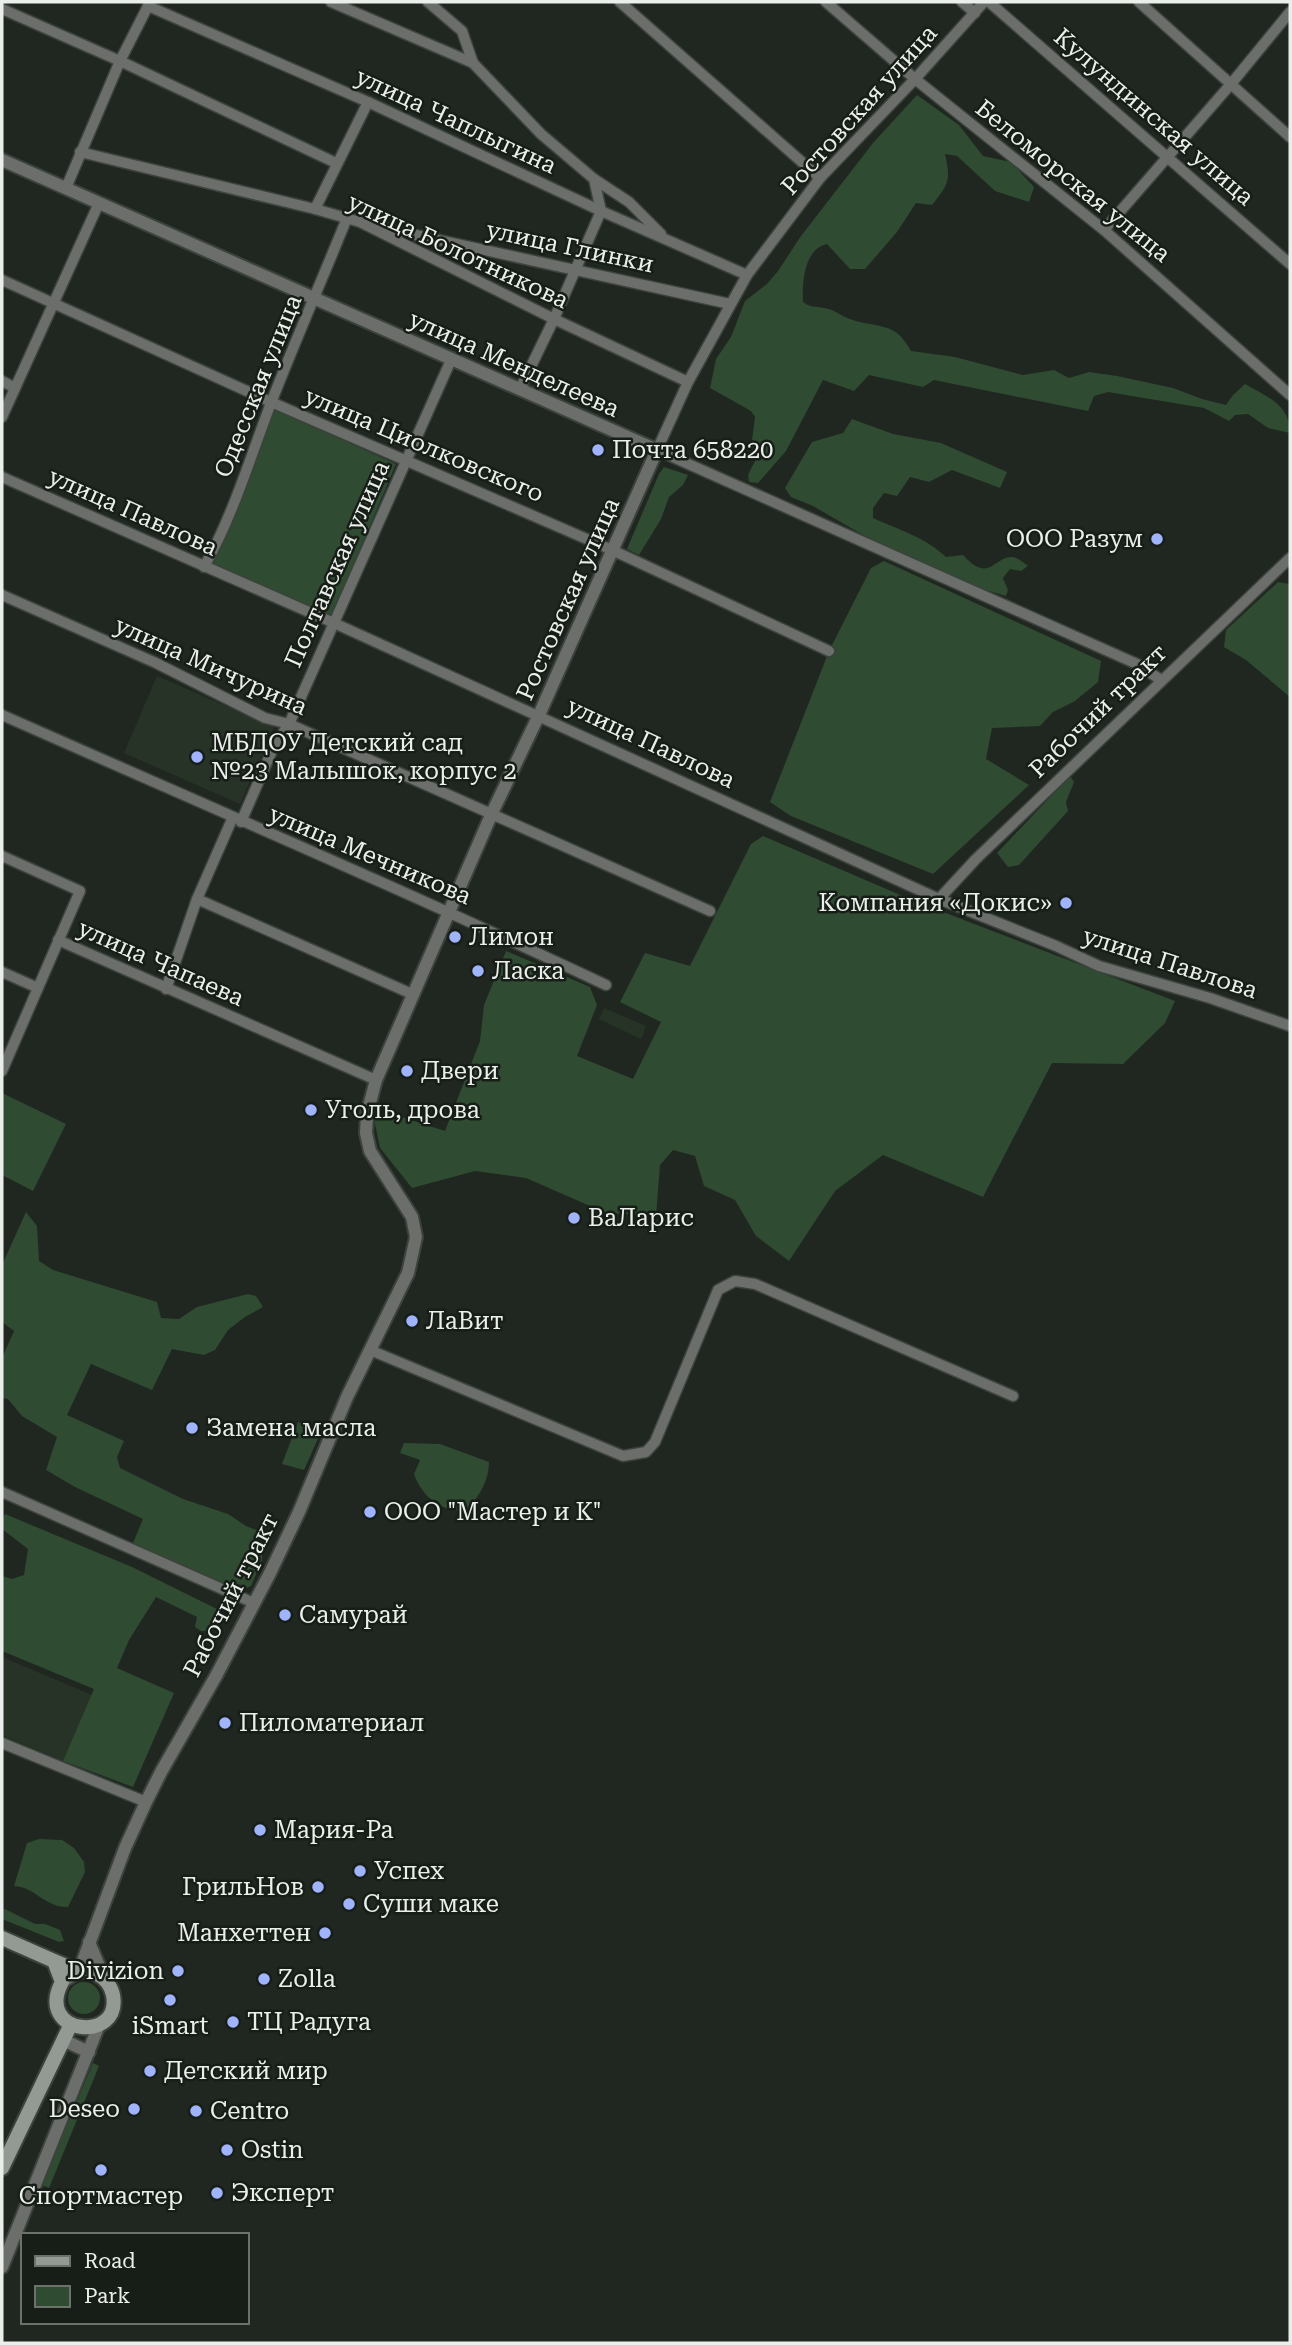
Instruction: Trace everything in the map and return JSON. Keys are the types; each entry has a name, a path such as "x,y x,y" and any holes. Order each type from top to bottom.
{"main road":[{"path":"2,1938 54,1961 104,1978 112,1991 113,2007 99,2025 92,2028 74,2026 65,2020 57,2007 62,1982 54,1961"},
{"path":"2,2168 63,2040 74,2026"}],"street":[{"path":"331,2 473,63 541,134 594,179 629,202 667,240"},
{"path":"428,2 462,31 473,63"},
{"path":"620,2 820,178"},
{"name":"Беломорская улица","path":"826,2 915,79 1104,230 1290,395"},
{"path":"962,2 975,13"},
{"name":"Ростовская улица","path":"416,1237 412,1217 370,1151 366,1133 367,1114 376,1080 492,813 539,715 688,382 747,275 820,178 987,2"},
{"name":"Кулундинская улица","path":"987,2 1290,264"},
{"path":"1139,2 1290,137"},
{"path":"66,188 120,61 149,4"},
{"name":"улица Чаплыгина","path":"149,4 747,275"},
{"path":"2,9 120,61 336,163"},
{"path":"1104,230 1290,12"},
{"path":"315,209 368,102"},
{"name":"улица Болотникова","path":"80,152 360,222 554,319 688,382"},
{"name":"улица Менделеева","path":"2,160 1137,664 1161,680"},
{"path":"520,389 601,211 594,179"},
{"path":"2,417 99,203"},
{"name":"Одесская улица","path":"204,567 216,546 271,402 347,218"},
{"name":"улица Глинки","path":"360,222 730,304"},
{"name":"улица Циолковского","path":"2,280 271,402 408,459 612,550 829,651"},
{"name":"Полтавская улица","path":"166,989 197,899 275,746 289,724 451,360"},
{"path":"2,382 15,387"},
{"name":"улица Павлова","path":"2,477 539,715 939,899 1099,966 1210,998 1290,1026"},
{"name":"Рабочий тракт","path":"939,899 976,859 1290,558"},
{"name":"улица Мичурина","path":"2,595 156,663 265,718 289,724 710,911"},
{"name":"улица Мечникова","path":"2,715 449,911 606,985"},
{"name":"улица Чапаева","path":"2,856 80,891 58,940 376,1080"},
{"path":"197,899 412,994"},
{"path":"2,1071 58,940"},
{"path":"2,972 38,988"},
{"name":"Рабочий тракт","path":"79,1970 125,1848 146,1802 216,1676 299,1513 370,1350 408,1273 416,1237"},
{"path":"370,1350 623,1457 646,1452 655,1442 718,1290 735,1281 755,1284 1013,1396"},
{"path":"2,1492 254,1603"},
{"path":"2,1743 146,1802"},
{"path":"89,1942 104,1978"},
{"path":"62,1982 79,1970"},
{"path":"2,2267 99,2025"},
{"path":"74,2026 89,2052"},
{"path":"63,2040 89,2052"}],"shaded area":[{"path":"157,676 274,727 240,804 124,753"},
{"path":"604,1008 646,1026 641,1039 599,1019"},
{"path":"2,1657 92,1695 63,1761 2,1735"}],"green space":[{"path":"917,95 959,125 983,156 1011,162 1034,187 1029,202 995,191 957,156 945,154 948,176 942,192 932,205 916,203 897,232 865,269 850,269 827,244 813,253 804,277 803,302 850,319 892,330 899,334 911,351 955,357 1023,375 1054,370 1069,378 1089,372 1117,376 1173,388 1226,405 1245,384 1282,408 1290,433 1268,428 1248,414 1235,415 1229,421 1204,408 1108,392 1094,396 1088,411 934,380 923,387 869,375 854,391 823,380 786,451 758,483 749,482 748,475 757,457 751,448 755,417 751,411 710,388 716,359 731,337 745,301 767,284 778,271 801,236 873,143"},
{"path":"274,409 396,464 332,616 213,564"},
{"path":"852,419 893,434 941,443 1007,472 1000,488 952,470 929,482 910,477 897,496 884,493 873,508 873,518 921,539 946,557 963,555 980,568 1007,558 1020,560 1028,566 1021,571 1010,569 1003,578 1008,590 1006,596 976,587 863,535 813,506 791,497 785,488 812,442 843,433"},
{"path":"664,467 688,475 683,485 669,497 661,519 639,555 627,549"},
{"path":"884,561 1101,661 1098,682 1075,701 1053,712 1040,726 992,728 986,759 1029,785 933,874 791,816 770,802 829,651 871,568"},
{"path":"1278,582 1290,584 1290,697 1246,660 1224,647 1226,630"},
{"path":"1070,776 1074,782 1066,802 1068,811 1019,865 1008,867 997,853"},
{"path":"763,836 912,900 1175,1001 1165,1023 1123,1064 1052,1063 983,1197 883,1155 835,1191 789,1261 756,1236 735,1200 704,1186 695,1156 673,1150 660,1165 656,1216 606,1213 526,1178 475,1171 412,1188 380,1148 374,1119 386,1112 445,1131 480,1041 484,1005 506,951 590,987 597,1005 577,1056 633,1079 661,1022 620,1002 645,953 690,966 751,844"},
{"path":"2,1093 66,1124 33,1191 2,1175"},
{"path":"26,1212 37,1226 39,1261 53,1270 157,1302 161,1318 179,1319 197,1307 248,1294 256,1296 263,1307 228,1330 215,1350 204,1355 172,1349 152,1390 91,1364 67,1415 124,1441 117,1457 120,1468 183,1499 228,1514 263,1533 262,1560 251,1586 238,1591 139,1548 133,1543 143,1519 46,1470 57,1437 22,1416 8,1399 2,1398 2,1358 14,1331 2,1322 2,1265"},
{"path":"298,1422 320,1429 304,1470 282,1464"},
{"path":"404,1443 440,1444 489,1462 482,1488 467,1510 441,1506 422,1490 414,1474 420,1460 400,1453"},
{"path":"5,1514 132,1567 221,1611 208,1631 201,1631 195,1627 197,1617 156,1597 129,1640 117,1668 174,1693 133,1787 63,1761 94,1689 2,1651 2,1576 12,1579 24,1575 28,1549 2,1529"},
{"path":"39,1839 62,1840 74,1848 84,1862 85,1872 68,1907 52,1904 22,1887 14,1886 27,1843"},
{"path":"2,1910 35,1924 45,1924 60,1930 64,1941 59,1942 2,1919"},
{"path":"84,1982 95,1987 100,1998 95,2009 84,2014 73,2009 68,1998 73,1987"},
{"path":"93,2063 99,2066 49,2188 42,2185"}],"place":[{"name":"Почта 658220","path":"598,450"},
{"name":"ООО Разум","path":"1157,539"},
{"name":"МБДОУ Детский сад №23 Малышок, корпус 2","path":"197,757"},
{"name":"Компания «Докис»","path":"1066,903"},
{"name":"Лимон","path":"455,937"},
{"name":"Ласка","path":"478,971"},
{"name":"Двери","path":"407,1071"},
{"name":"Уголь, дрова","path":"311,1110"},
{"name":"ВаЛарис","path":"574,1218"},
{"name":"ЛаВит","path":"412,1321"},
{"name":"Замена масла","path":"192,1428"},
{"name":"ООО \"Мастер и К\"","path":"370,1512"},
{"name":"Самурай","path":"285,1615"},
{"name":"Пиломатериал","path":"225,1723"},
{"name":"Мария-Ра","path":"260,1830"},
{"name":"Успех","path":"360,1871"},
{"name":"ГрильНов","path":"318,1887"},
{"name":"Суши маке","path":"349,1904"},
{"name":"Манхеттен","path":"325,1933"},
{"name":"Divizion","path":"178,1971"},
{"name":"Zolla","path":"264,1979"},
{"name":"iSmart","path":"170,2000"},
{"name":"ТЦ Радуга","path":"233,2022"},
{"name":"Детский мир","path":"150,2071"},
{"name":"Deseo","path":"134,2109"},
{"name":"Centro","path":"196,2111"},
{"name":"Ostin","path":"227,2150"},
{"name":"Спортмастер","path":"101,2170"},
{"name":"Эксперт","path":"217,2193"}]}
